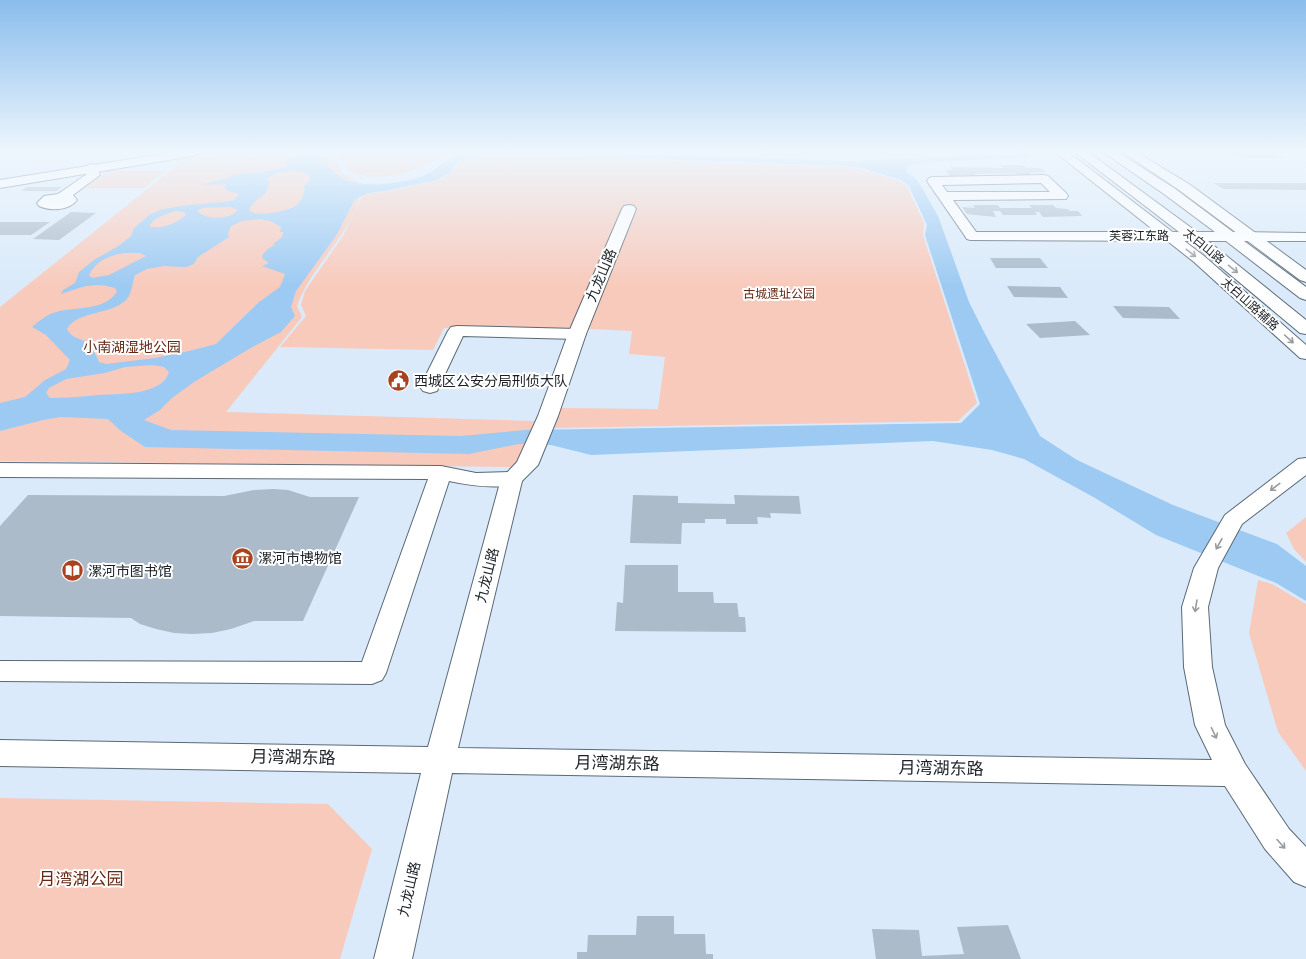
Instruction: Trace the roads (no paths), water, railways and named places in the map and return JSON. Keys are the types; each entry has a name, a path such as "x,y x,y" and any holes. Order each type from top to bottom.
{"street":[{"name":"芙蓉江东路","path":"945,197 972,236 1306,238"},
{"name":"太白山路辅路","path":"1119,197 1199,259 1306,354"},
{"name":"太白山路","path":"1143,197 1306,329"},
{"name":"太白山路","path":"1176,197 1306,295"},
{"path":"1199,197 1306,277"},
{"name":"九龙山路","path":"393,959 440,760 520,472 548,416 577,334 629,209"},
{"path":"430,387 457,331 577,334"},
{"path":"1306,464 1233,520 1206,568 1195,607 1198,666 1210,725 1234,774 1277,839 1306,871"},
{"path":"0,470 441,473 476,480 520,472"},
{"path":"0,670 372,673 441,473"},
{"name":"月湾湖东路","path":"0,753 1234,774"}],"water":[{"path":"237,197 261,197 251,205 249,210 264,214 294,207 301,201 302,197 360,197 355,199 336,236 296,291 291,307 295,316 281,332 249,349 194,382 172,398 160,410 144,420 171,430 461,436 525,430 961,423 980,404 925,235 927,225 914,197 927,197 938,216 969,302 1040,436 1077,460 1173,505 1277,544 1306,566 1306,601 1276,583 1156,535 1095,498 1024,459 992,450 933,441 591,455 551,445 519,444 469,454 145,447 121,431 108,419 61,417 0,431 0,403 25,397 45,380 66,369 70,360 46,335 32,327 52,313 97,306 104,303 117,292 115,288 94,285 82,287 61,294 63,290 75,283 79,272 94,260 120,245 131,236 134,228 149,215 160,210 179,206 233,201","holes":["230,207 238,210 229,216 218,218 206,216 197,211 203,208","177,211 184,212 186,215 169,225 158,227 149,226 158,218","260,219 270,221 281,227 280,232 284,232 281,238 273,244 275,245 269,248 262,255 263,259 269,263 262,266 285,274 280,287 259,302 216,344 155,358 106,364 99,362 87,343 73,336 67,329 72,323 80,318 116,307 123,302 130,294 135,275 147,269 164,266 186,267 194,264 198,257 229,237 228,233 231,226 242,221","124,253 140,253 146,256 109,275 92,278 89,275 99,262 108,257","152,365 164,367 169,372 165,380 158,386 138,392 56,398 50,398 46,393 49,388 66,379 105,373 125,367"]}],"place":[{"name":"西城区公安分局刑侦大队","path":"398,381"},
{"name":"漯河市博物馆","path":"243,558"},
{"name":"漯河市图书馆","path":"73,571"}],"park label":[{"name":"古城遗址公园","path":"779,294"},
{"name":"小南湖湿地公园","path":"132,347"},
{"name":"月湾湖公园","path":"81,879"}]}
